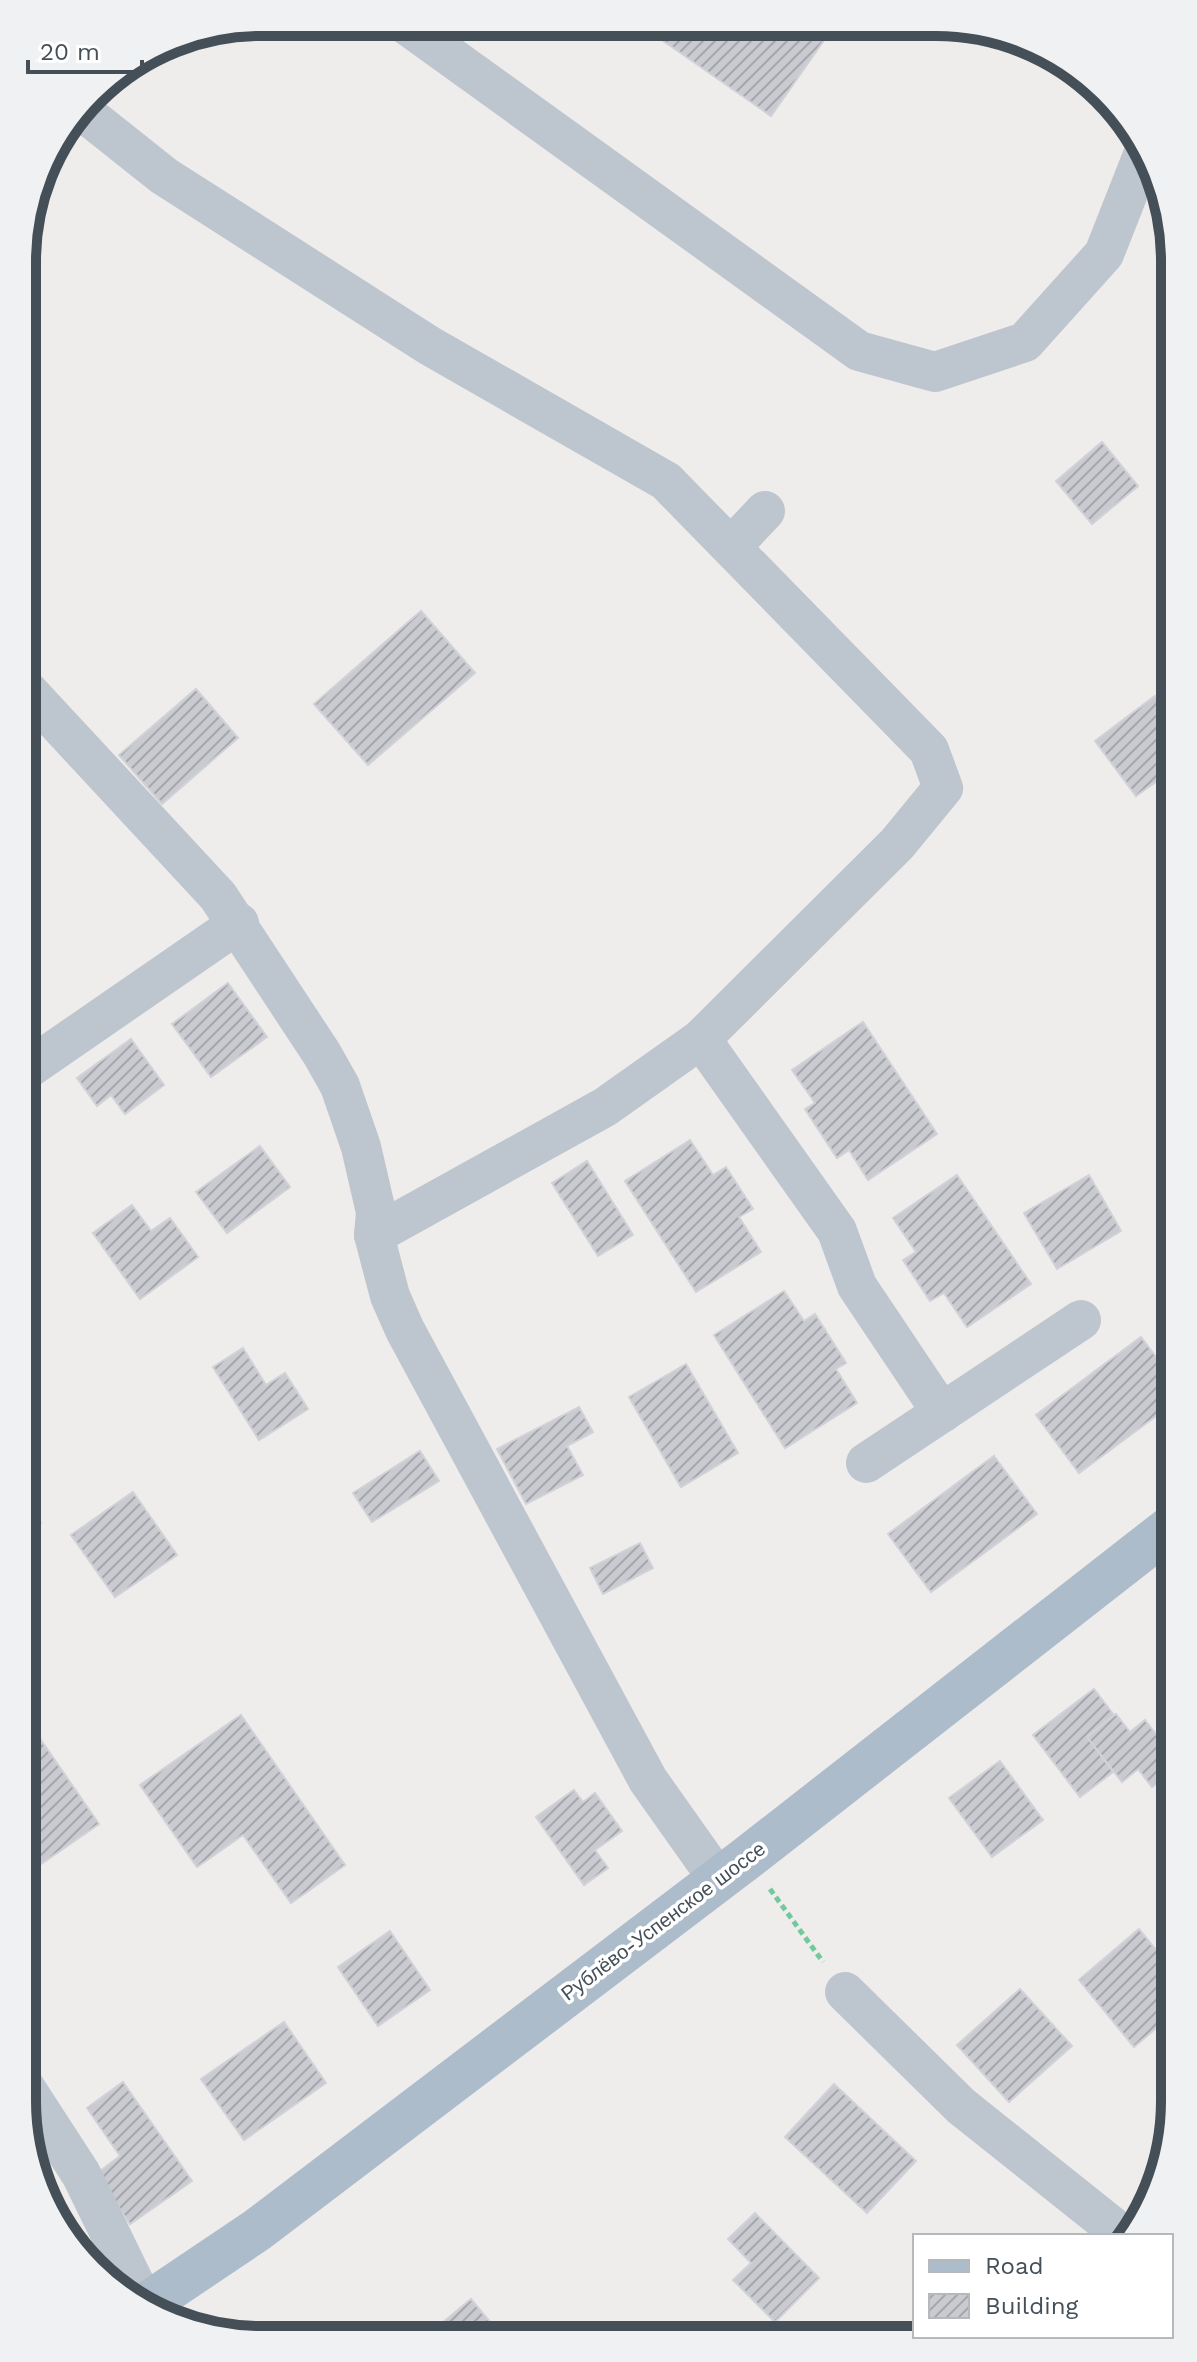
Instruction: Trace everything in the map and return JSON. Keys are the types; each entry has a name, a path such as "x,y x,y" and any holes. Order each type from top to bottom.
{"main road":[{"name":"Рублёво-Успенское шоссе","path":"154,2299 257,2230 733,1868 1161,1535"}],"street":[{"path":"422,36 859,351 935,372 1025,342 1104,254 1139,164"},
{"path":"89,116 164,176 430,346 666,481 929,750 943,788 897,844 701,1039 605,1107 374,1235"},
{"path":"731,547 765,511"},
{"path":"36,700 187,861 239,923 340,1086 370,1177 376,1212 374,1235 390,1296 405,1330 648,1780 733,1868"},
{"path":"36,1063 239,923"},
{"path":"701,1039 837,1231 857,1286 942,1413"},
{"path":"866,1463 1081,1320"},
{"path":"845,1992 961,2106 1119,2232"},
{"path":"36,2105 81,2174 135,2287"}],"path":[{"path":"733,1868 845,1992"}],"building":[{"path":"656,36 827,36 771,116"},
{"path":"1102,442 1138,486 1092,524 1056,481"},
{"path":"421,611 475,673 368,765 314,704"},
{"path":"196,689 238,738 162,804 119,755"},
{"path":"1155,696 1161,704 1161,778 1136,796 1095,741"},
{"path":"228,983 267,1037 211,1077 172,1024"},
{"path":"863,1022 937,1134 868,1180 849,1150 837,1158 805,1109 815,1103 792,1070"},
{"path":"131,1039 164,1085 125,1114 111,1095 97,1106 77,1078"},
{"path":"690,1140 713,1175 726,1167 753,1209 739,1217 761,1252 696,1292 625,1181"},
{"path":"260,1146 290,1187 227,1233 196,1192"},
{"path":"587,1161 633,1235 598,1256 552,1183"},
{"path":"957,1175 1031,1284 967,1327 944,1293 930,1301 903,1260 916,1252 893,1218"},
{"path":"1089,1175 1121,1231 1057,1269 1024,1213"},
{"path":"132,1205 151,1231 170,1218 198,1257 140,1299 93,1233"},
{"path":"784,1291 804,1321 815,1314 846,1363 836,1369 857,1403 785,1448 714,1335"},
{"path":"1141,1337 1161,1363 1161,1412 1079,1473 1036,1415"},
{"path":"243,1348 266,1385 285,1373 308,1409 259,1440 213,1367"},
{"path":"686,1364 738,1453 681,1487 629,1397"},
{"path":"579,1407 593,1432 567,1446 583,1475 526,1504 497,1449"},
{"path":"420,1451 439,1481 372,1522 353,1493"},
{"path":"994,1456 1037,1514 931,1592 888,1534"},
{"path":"133,1492 177,1555 115,1597 71,1535"},
{"path":"640,1543 653,1568 603,1594 590,1568"},
{"path":"1094,1689 1114,1715 1087,1737 1113,1772 1080,1797 1033,1735"},
{"path":"1116,1714 1130,1732 1145,1720 1161,1741 1161,1780 1152,1787 1138,1769 1122,1782 1087,1737"},
{"path":"241,1715 345,1865 291,1903 243,1835 197,1867 140,1785"},
{"path":"36,1733 99,1824 41,1864 36,1857"},
{"path":"1000,1761 1043,1820 992,1857 949,1798"},
{"path":"574,1790 583,1802 595,1793 622,1831 595,1850 608,1868 584,1885 536,1817"},
{"path":"1139,1929 1161,1956 1161,2024 1134,2047 1079,1980"},
{"path":"390,1931 430,1990 378,2026 338,1967"},
{"path":"1020,1989 1072,2046 1009,2102 957,2045"},
{"path":"284,2022 326,2083 244,2140 201,2079"},
{"path":"123,2082 192,2181 130,2224 96,2174 120,2156 87,2108"},
{"path":"834,2084 916,2161 867,2213 785,2137"},
{"path":"755,2213 819,2278 775,2322 733,2280 751,2263 728,2239"},
{"path":"471,2299 493,2326 438,2326"}]}
